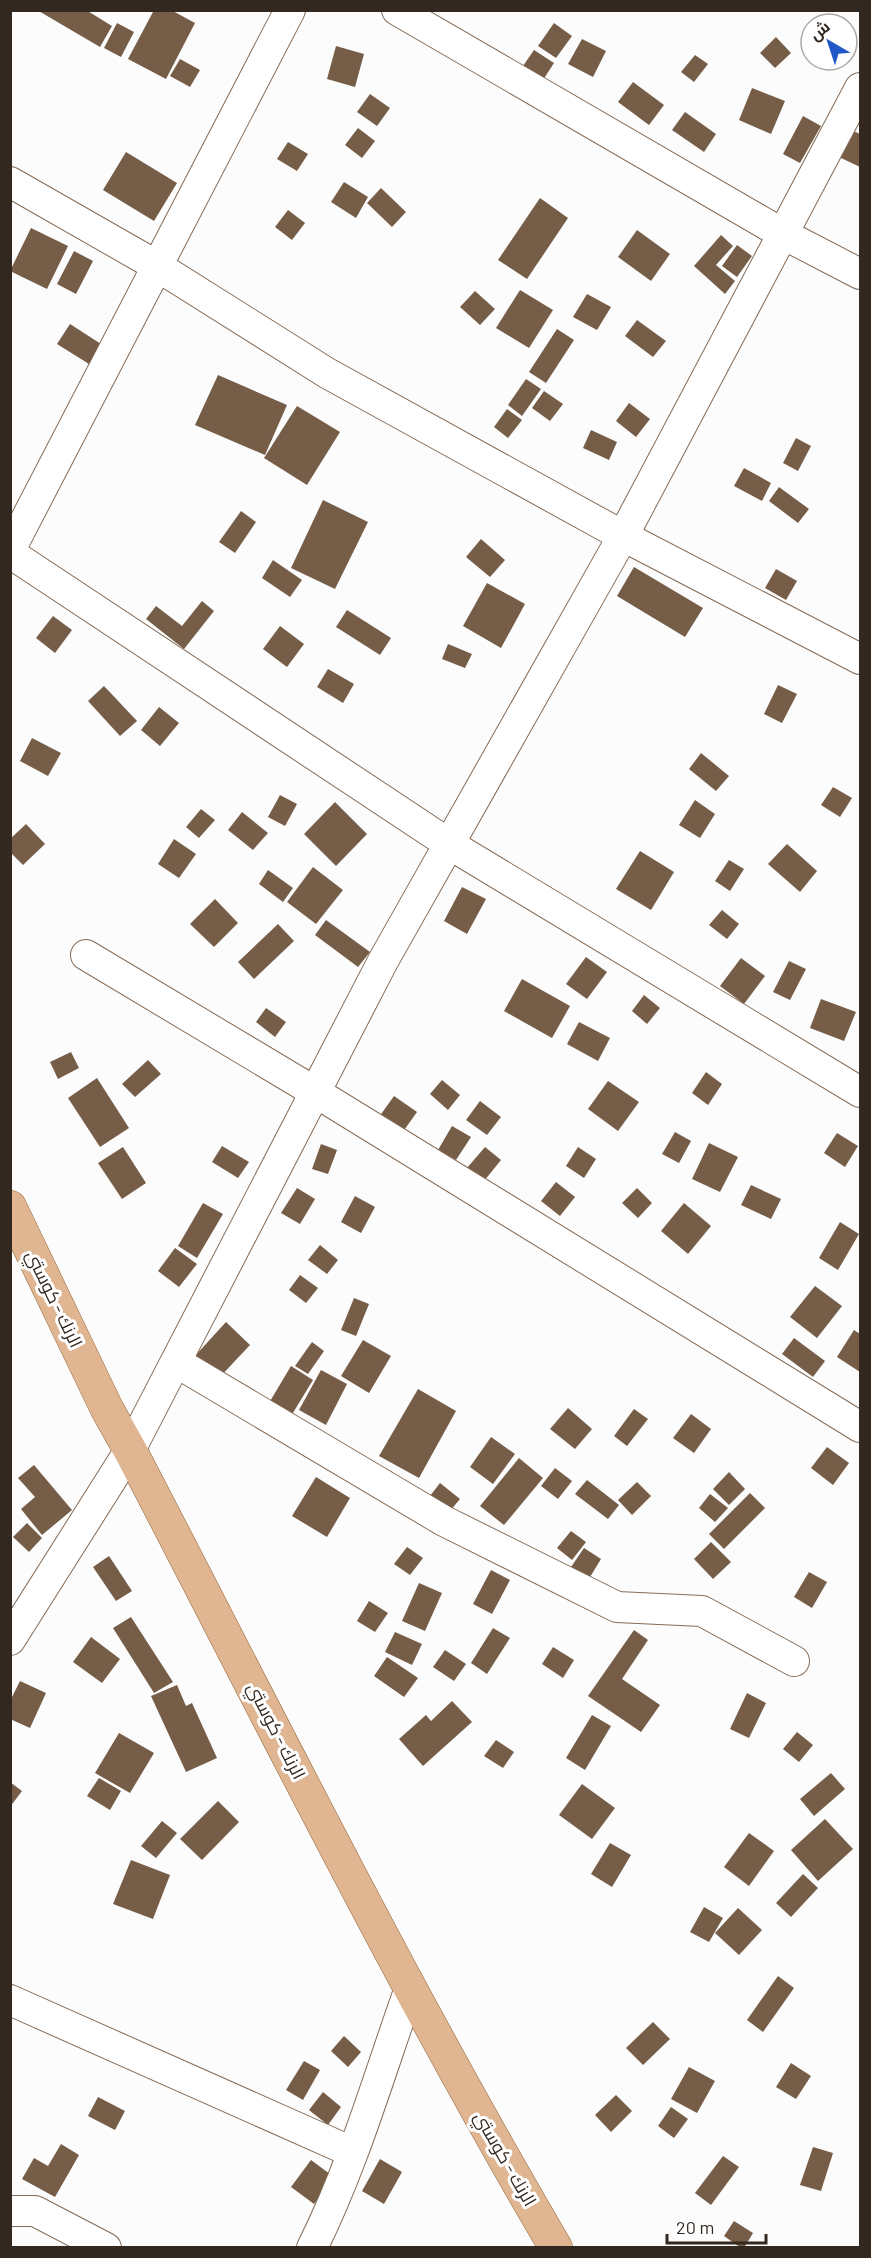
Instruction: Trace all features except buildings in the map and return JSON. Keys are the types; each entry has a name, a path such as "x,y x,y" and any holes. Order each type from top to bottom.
{"main road":[{"name":"الرنك - كوستي","path":"10,1207 107,1409 410,1988 556,2247"}],"street":[{"path":"290,10 10,551 449,844 861,1092"},
{"path":"397,10 783,234 861,274"},
{"path":"10,1640 130,1450 383,960 623,536 861,88"},
{"path":"10,182 158,266 327,373 623,536 861,659"},
{"path":"86,955 315,1092 861,1426"},
{"path":"176,1362 444,1521 617,1607 702,1611 794,1661"},
{"path":"312,2247 352,2152 410,1988"},
{"path":"10,2000 352,2152"},
{"path":"10,2211 35,2211 106,2247"}]}
